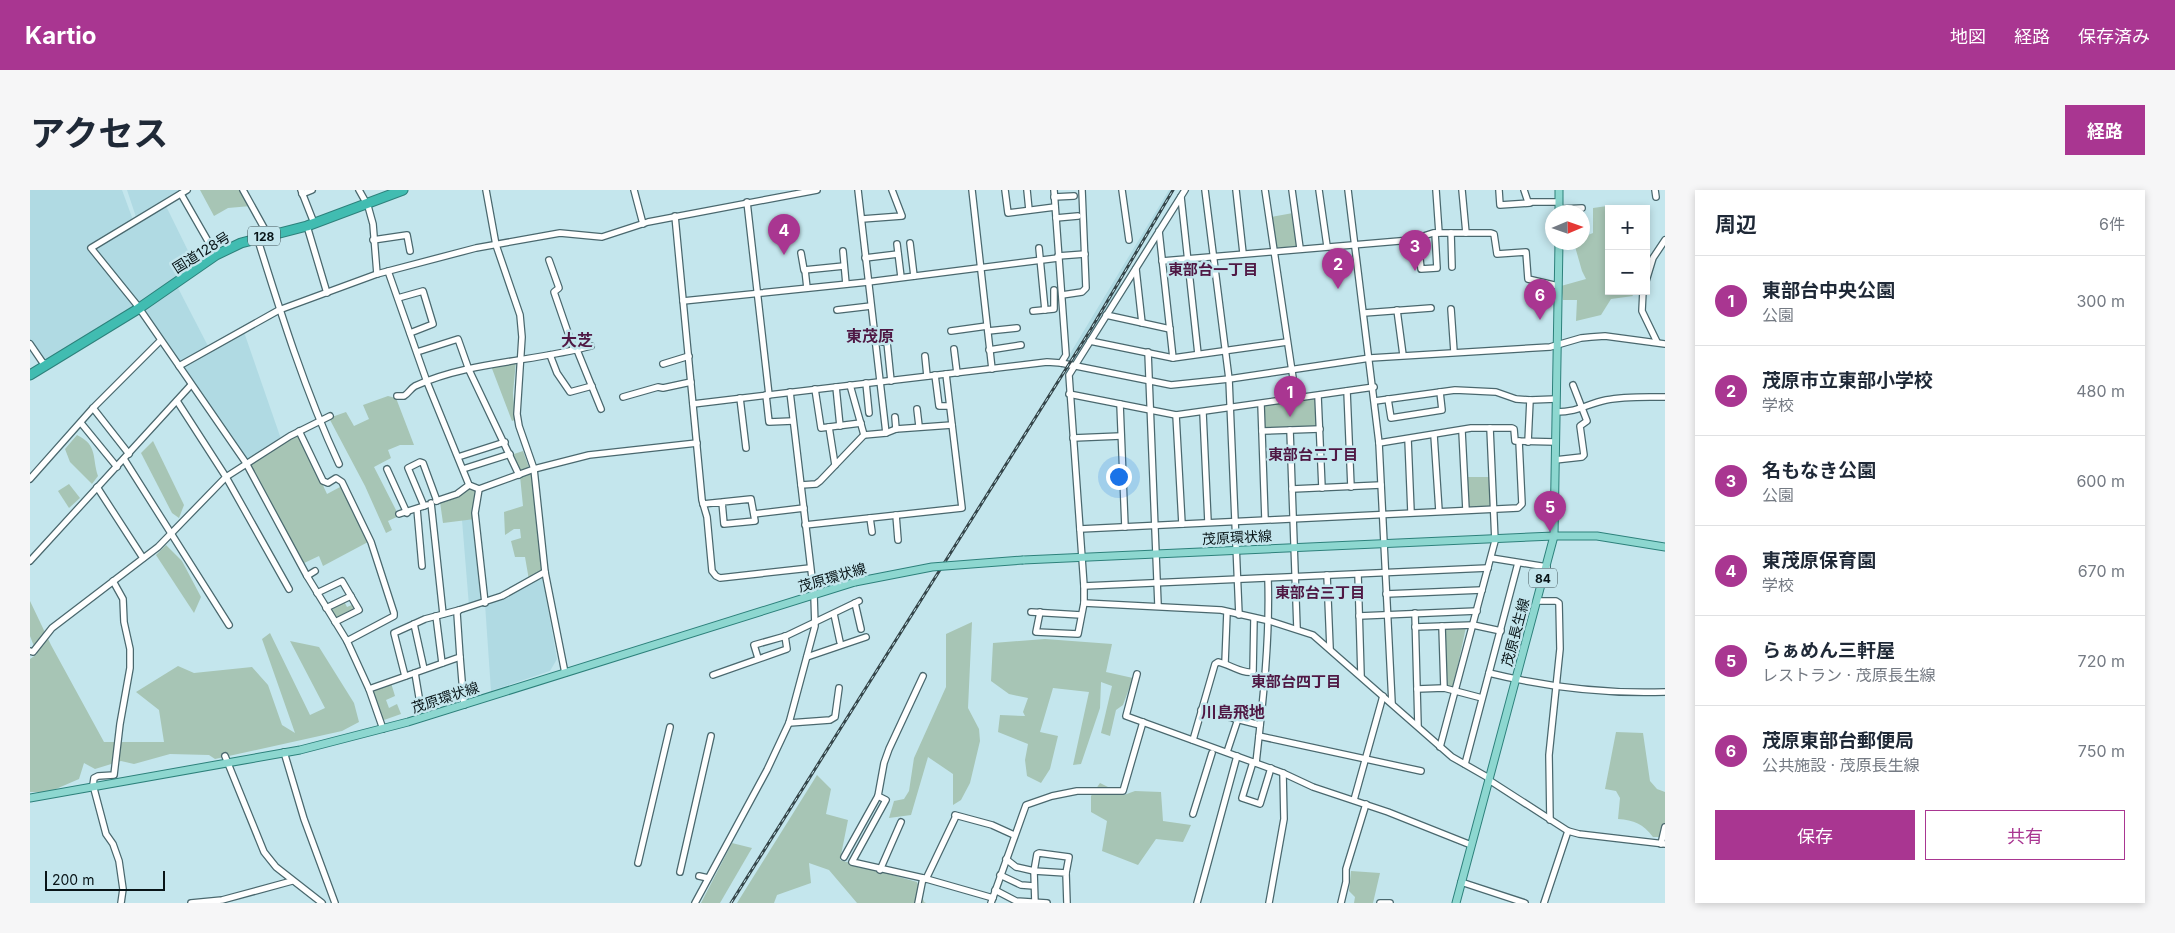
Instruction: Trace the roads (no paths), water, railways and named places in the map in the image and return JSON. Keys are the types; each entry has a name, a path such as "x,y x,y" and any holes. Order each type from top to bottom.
{"highway":[{"name":"国道128号","path":"30,376 138,309 216,255 257,237 310,225 404,190"}],"main road":[{"path":"1559,190 1559,205"},
{"name":"茂原長生線","path":"1456,903 1554,536 1558,250"},
{"name":"茂原環状線","path":"30,798 228,763 383,729 855,582 932,567 1082,557 1554,536 1597,536 1665,547"}],"street":[{"path":"243,190 268,235"},
{"path":"312,190 302,192 327,293"},
{"path":"359,190 373,224 376,274"},
{"path":"486,190 496,245 520,315 521,359 516,402 517,414 519,426 534,469 546,572 565,673"},
{"path":"634,190 643,224"},
{"path":"179,366 279,310 376,274 476,248 560,233 602,237 675,216 816,190"},
{"path":"858,190 886,433"},
{"path":"862,219 902,216 892,190"},
{"path":"972,190 992,369"},
{"path":"1005,190 1008,213 1055,207"},
{"path":"1027,190 1029,210"},
{"path":"1054,190 1066,355 1061,363"},
{"path":"1043,291 1082,292 1086,288 1082,190"},
{"path":"1122,190 1129,240"},
{"path":"1040,612 1036,632 1078,634 1084,602 1084,586 1069,375 1185,190"},
{"path":"1205,190 1228,380 1239,614"},
{"path":"1236,190 1244,253"},
{"path":"1265,190 1296,398"},
{"path":"1292,190 1300,248"},
{"path":"1319,190 1327,246"},
{"path":"1348,190 1374,388 1379,444 1392,703"},
{"path":"1418,238 1420,269 1437,268 1436,190"},
{"path":"1462,190 1466,233"},
{"path":"1499,190 1500,205 1530,203 1545,206"},
{"path":"1524,190 1526,201 1530,203"},
{"path":"1655,190 1656,197"},
{"path":"216,255 185,191 91,248 138,309 246,463 307,576 347,641 369,689 383,729"},
{"path":"1054,197 1074,196"},
{"path":"1181,197 1198,354"},
{"path":"746,202 758,294 769,422 794,421"},
{"path":"675,216 703,504 707,518 712,571 716,576 728,577 810,568"},
{"path":"1056,218 1078,216"},
{"path":"1159,231 1173,358"},
{"path":"1162,261 1418,238 1437,233 1494,234 1497,254 1526,252 1528,279 1558,286"},
{"path":"1451,233 1452,267"},
{"path":"373,240 407,235 410,251"},
{"path":"257,237 279,310 319,421 339,464"},
{"path":"1650,267 1653,258 1665,240"},
{"path":"910,243 914,276"},
{"path":"897,244 900,277"},
{"path":"1039,248 1045,310"},
{"path":"843,250 846,284"},
{"path":"801,253 808,288"},
{"path":"865,258 898,254"},
{"path":"683,301 868,282 1084,254"},
{"path":"549,260 559,288 554,292 575,350 601,409"},
{"path":"805,270 844,266"},
{"path":"1136,269 1142,323"},
{"path":"388,272 427,382 469,485 479,489 534,469 612,451 697,443"},
{"path":"1032,311 1054,309 1054,290"},
{"path":"398,298 422,291 433,324 410,333"},
{"path":"1643,295 1642,311 1657,342"},
{"path":"837,310 871,306"},
{"path":"1364,313 1431,308"},
{"path":"1452,309 1454,352"},
{"path":"1397,310 1403,356"},
{"path":"1106,315 1170,329"},
{"path":"951,331 1017,328"},
{"path":"693,404 1047,362 1061,363 1172,386 1228,380 1370,358 1558,346 1571,340 1591,337 1605,336 1665,344"},
{"path":"416,352 458,339 470,370 519,475"},
{"path":"30,479 93,408 160,341"},
{"path":"1090,341 1173,358 1287,342"},
{"path":"876,342 887,342 891,381"},
{"path":"30,344 43,363 49,364"},
{"path":"990,350 1021,345"},
{"path":"397,396 404,396 414,387 427,382 497,362 550,355 591,346"},
{"path":"954,349 957,373"},
{"path":"1148,352 1158,605"},
{"path":"550,355 557,374 570,392 592,386"},
{"path":"663,364 689,356"},
{"path":"925,356 927,376"},
{"path":"806,525 962,508 946,374"},
{"path":"935,375 939,406 949,406"},
{"path":"623,397 658,387 663,388 691,382"},
{"path":"866,384 869,413"},
{"path":"30,560 191,385"},
{"path":"850,385 864,435"},
{"path":"1555,460 1584,456 1580,426 1587,421 1573,385"},
{"path":"836,387 840,426"},
{"path":"1069,394 1176,415 1203,413 1374,388"},
{"path":"815,389 821,428 861,423"},
{"path":"1347,391 1351,486"},
{"path":"695,903 768,770 790,723 815,621 814,595 790,392"},
{"path":"1375,401 1440,392 1496,392 1516,399 1556,400"},
{"path":"1388,399 1391,418 1442,410 1440,392"},
{"path":"1318,396 1322,488"},
{"path":"1556,412 1582,410 1596,402 1622,397 1665,397"},
{"path":"740,398 746,448"},
{"path":"1528,442 1530,400"},
{"path":"177,401 226,477 289,589"},
{"path":"1120,404 1125,527"},
{"path":"1261,404 1265,519"},
{"path":"93,408 128,454"},
{"path":"917,409 919,426"},
{"path":"1203,413 1208,522"},
{"path":"1176,415 1182,524"},
{"path":"30,651 34,652 52,628 143,558 172,533 226,477 299,431 330,416"},
{"path":"894,417 896,429"},
{"path":"81,423 117,467"},
{"path":"801,485 816,484 864,435 886,433 896,429 919,426 952,425"},
{"path":"829,427 835,465"},
{"path":"1379,444 1471,428 1513,428 1513,439 1519,441 1556,442"},
{"path":"1440,747 1495,539 1490,428"},
{"path":"1262,431 1320,429"},
{"path":"1290,430 1297,628"},
{"path":"299,431 323,481 328,483 336,478 342,482 371,542 394,612 394,616 347,641"},
{"path":"1462,431 1466,510"},
{"path":"1434,435 1438,511"},
{"path":"1073,438 1121,436"},
{"path":"1408,439 1411,512"},
{"path":"1080,529 1493,509 1521,506 1519,441"},
{"path":"458,457 505,442"},
{"path":"463,469 510,454"},
{"path":"124,459 229,625"},
{"path":"424,506 408,468 420,462 423,463 434,502 443,614"},
{"path":"387,469 407,513"},
{"path":"399,514 407,513 457,494 469,485"},
{"path":"1292,489 1381,485"},
{"path":"98,487 143,558"},
{"path":"479,489 475,513 485,602"},
{"path":"703,504 722,502 752,499 753,522 724,524 722,502"},
{"path":"754,514 804,508"},
{"path":"417,509 422,566"},
{"path":"896,515 898,540"},
{"path":"870,518 872,532"},
{"path":"1491,558 1547,567"},
{"path":"1465,764 1518,563"},
{"path":"1084,586 1488,568"},
{"path":"307,576 316,571"},
{"path":"405,676 394,633 436,616 485,602 520,588 546,572"},
{"path":"1358,574 1360,675"},
{"path":"1327,575 1330,648"},
{"path":"1268,578 1270,621 1268,661 1259,736 1254,762 1242,798 1260,804 1271,768"},
{"path":"113,581 123,599 124,622 130,649 130,668 120,724 114,775 94,778 94,788 106,834 113,844 119,861 123,889 121,903"},
{"path":"317,593 342,582 351,596 359,610 335,622"},
{"path":"1386,594 1482,590"},
{"path":"326,608 351,596"},
{"path":"1536,601 1556,601 1559,603 1560,649 1549,755 1550,820"},
{"path":"758,658 754,645 785,636 857,602 861,629"},
{"path":"1084,602 1221,610 1297,628 1318,637 1452,758 1486,777 1568,831 1584,835 1663,844 1665,827"},
{"path":"459,610 457,613 464,705"},
{"path":"1359,616 1477,610"},
{"path":"1031,612 1081,615"},
{"path":"1226,663 1227,612"},
{"path":"834,614 840,642"},
{"path":"1415,614 1418,726"},
{"path":"436,616 442,663"},
{"path":"1193,740 1216,664 1218,662 1226,663 1234,668 1253,672 1254,618"},
{"path":"414,624 424,669"},
{"path":"1415,627 1473,624 1501,631"},
{"path":"1442,626 1444,688"},
{"path":"713,674 787,649 785,636"},
{"path":"807,656 866,637"},
{"path":"369,689 460,657"},
{"path":"415,673 421,709"},
{"path":"1489,673 1516,680 1556,685 1634,693 1665,692"},
{"path":"1137,674 1126,716 1271,768 1313,787 1366,804 1471,846"},
{"path":"844,857 878,796 884,763 889,749 923,676"},
{"path":"790,723 830,720 835,717 839,688"},
{"path":"1417,690 1444,688 1482,698"},
{"path":"1354,800 1384,696"},
{"path":"1201,710 1260,725"},
{"path":"1227,752 1238,719"},
{"path":"878,796 886,800 852,862 924,879 992,901 1023,809 1030,803 1077,791 1123,791 1143,722"},
{"path":"638,863 670,726"},
{"path":"680,872 711,736"},
{"path":"1259,736 1421,771"},
{"path":"284,752 304,819 336,903"},
{"path":"1193,814 1212,752"},
{"path":"225,756 264,852 276,867 322,903"},
{"path":"1197,903 1237,756"},
{"path":"1269,903 1284,819 1283,773"},
{"path":"1341,903 1346,869 1366,804"},
{"path":"918,903 924,879 954,815 992,825 1014,834"},
{"path":"880,870 901,822"},
{"path":"1544,903 1568,831"},
{"path":"1035,903 1034,871 1039,853 1069,857 1066,872 1068,903"},
{"path":"1006,859 1013,866 1034,871 1066,872"},
{"path":"1000,875 1021,885 1034,886"},
{"path":"698,876 708,878"},
{"path":"190,903 222,900 292,881"},
{"path":"1462,882 1525,903"},
{"path":"995,890 1016,901 1047,903"},
{"path":"1380,903 1390,903"}],"railway":[{"path":"731,903 1091,329 1173,190"}],"place":[{"name":"東茂原保育園","path":"784,255"},
{"name":"名もなき公園","path":"1415,271"},
{"name":"茂原市立東部小学校","path":"1338,289"},
{"name":"茂原東部台郵便局","path":"1540,320"},
{"name":"東部台中央公園","path":"1290,417"},
{"name":"らぁめん三軒屋","path":"1550,532"}],"district":[{"name":"東部台一丁目","path":"1213,269"},
{"name":"東茂原","path":"870,336"},
{"name":"大芝","path":"577,340"},
{"name":"東部台二丁目","path":"1313,454"},
{"name":"東部台三丁目","path":"1320,592"},
{"name":"東部台四丁目","path":"1296,681"},
{"name":"川島飛地","path":"1233,712"}]}
